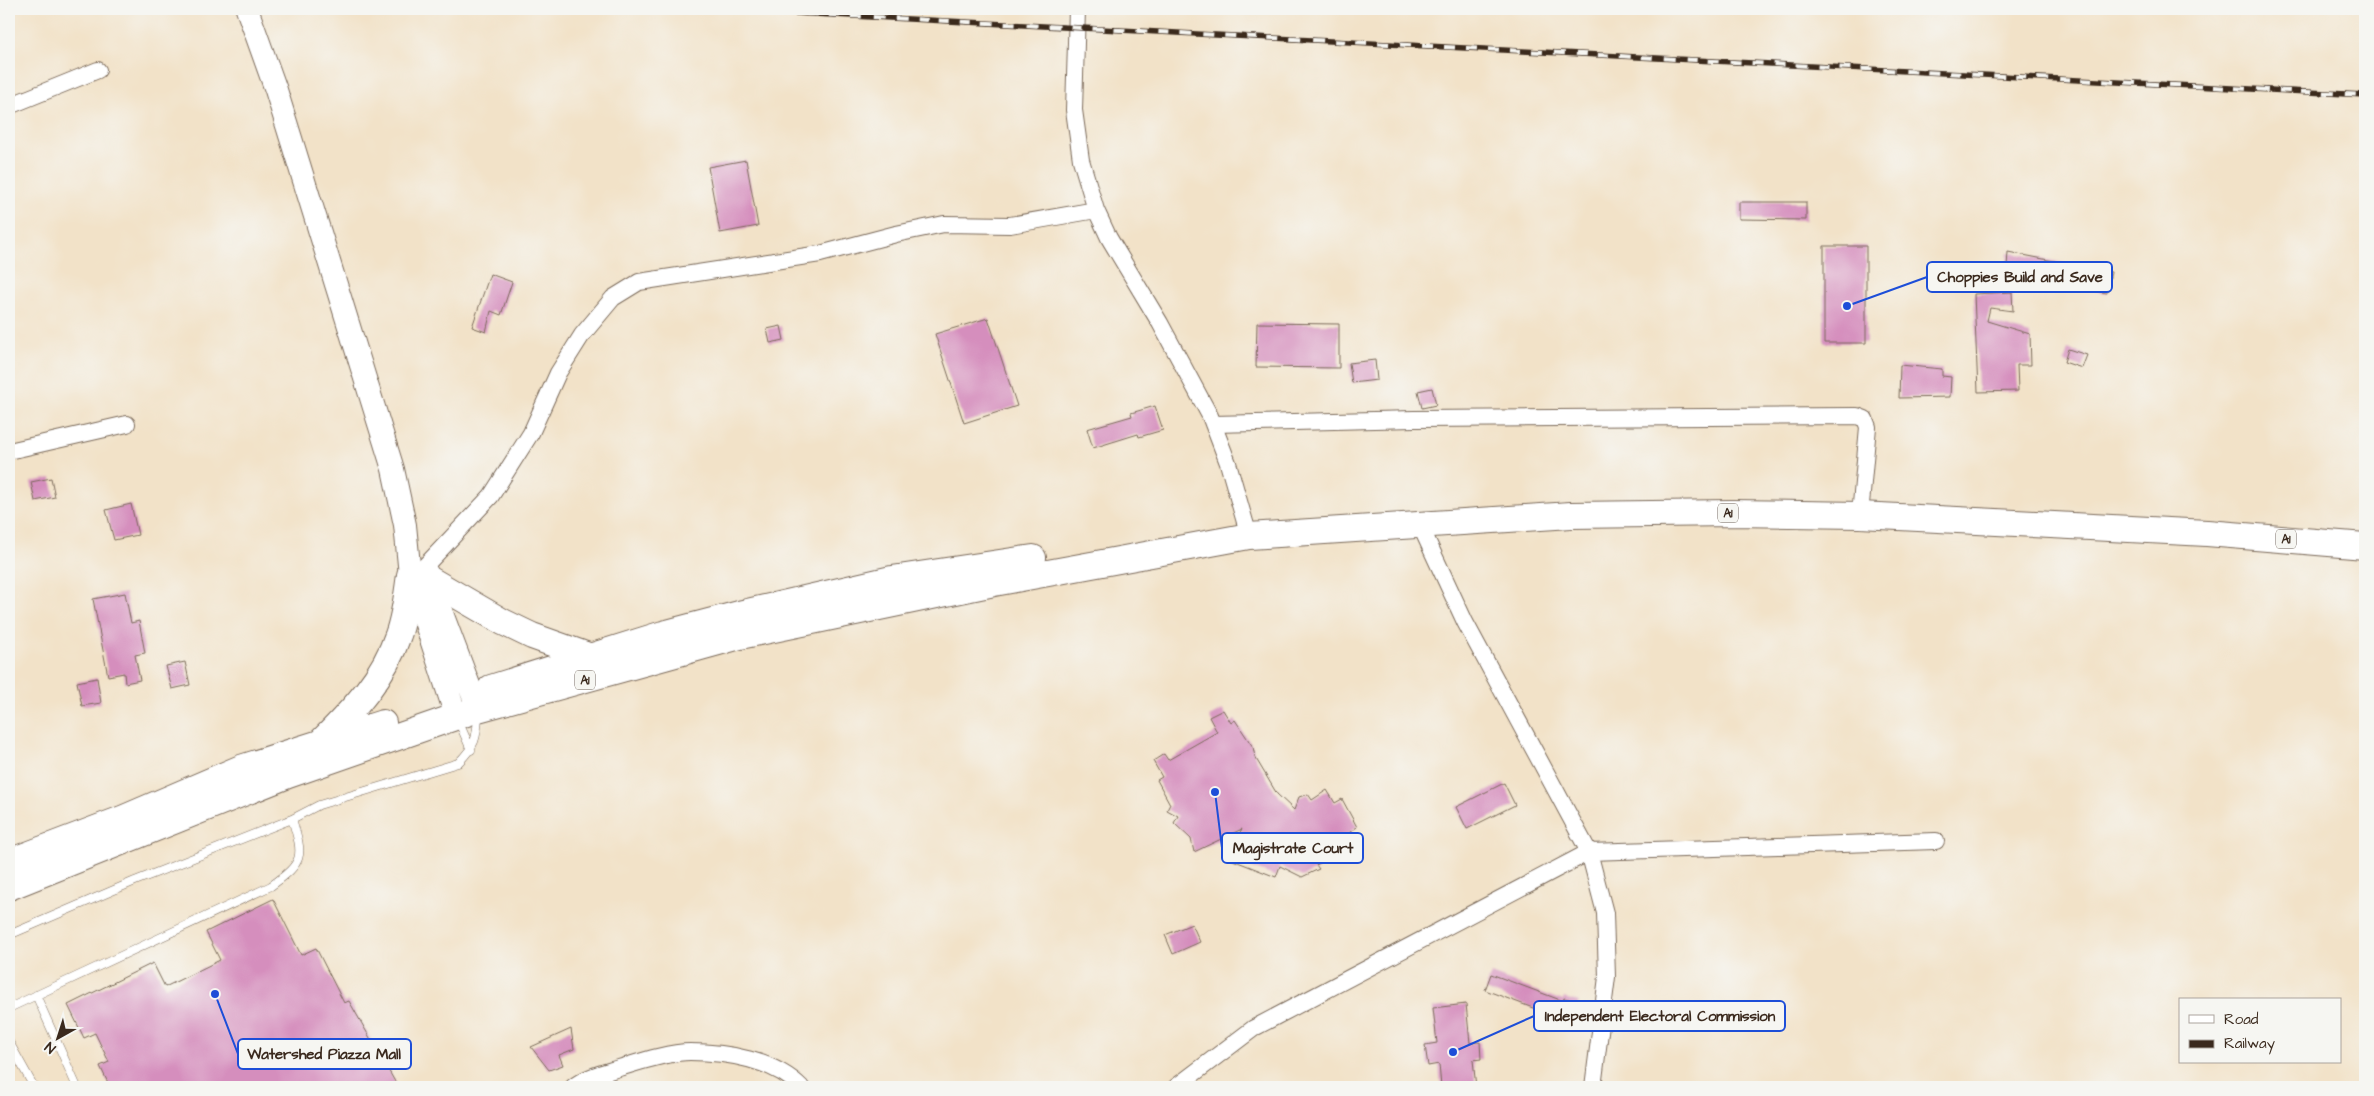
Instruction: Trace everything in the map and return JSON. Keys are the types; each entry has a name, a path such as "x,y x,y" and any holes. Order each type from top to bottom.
{"highway":[{"name":"A1","path":"9,862 122,819 241,768 319,744 464,705 740,636 994,583 1183,546 1249,536 1572,515 1732,513 1860,515 2207,533 2365,546"},
{"name":"A1","path":"9,887 464,705 591,657 664,634 739,614 892,579 1089,550 1183,546"},
{"path":"319,744 364,696 390,656 421,574 503,622 532,636 591,657"}],"main road":[{"path":"247,9 276,90 387,450 405,525 464,705"}],"street":[{"path":"1077,9 1074,110 1081,160 1096,210 1109,238 1160,323 1212,424 1228,462 1249,536"},
{"path":"9,106 98,70"},
{"path":"421,574 491,496 532,433 558,373 582,335 613,298 639,282 820,254 896,234 944,224 1010,224 1096,210"},
{"path":"1212,424 1414,419 1858,416 1864,420 1868,427 1860,515"},
{"path":"9,451 127,424"},
{"path":"1420,525 1465,622 1589,852 1605,913 1607,977 1593,1087"},
{"path":"1176,1087 1254,1028 1589,852 1936,841"},
{"path":"573,1087 604,1072 688,1052 737,1056 772,1068 801,1087"}],"lane":[{"path":"464,705 472,750"},
{"path":"9,935 135,881 292,819 319,805 458,763 472,750 477,736 464,705"},
{"path":"9,1008 271,886 292,871 299,860 299,844 292,819"},
{"path":"36,995 76,1087"},
{"path":"9,1042 34,1087"}],"building":[{"path":"746,160 758,226 720,233 708,167"},
{"path":"1739,202 1806,202 1806,220 1739,219"},
{"path":"1824,246 1866,246 1866,343 1824,343"},
{"path":"2008,252 2069,264 2067,275 2007,267"},
{"path":"2090,268 2111,272 2107,293 2089,290"},
{"path":"490,274 512,282 501,315 491,311 486,332 472,327"},
{"path":"2012,292 2013,311 1990,308 1987,321 2030,334 2031,365 2017,365 2018,391 1978,392 1974,294"},
{"path":"988,318 1017,406 964,423 935,334"},
{"path":"1257,323 1339,324 1339,368 1256,367"},
{"path":"781,326 784,340 770,343 767,329"},
{"path":"2068,349 2087,355 2082,368 2064,362"},
{"path":"1375,360 1377,380 1352,383 1349,363"},
{"path":"1900,365 1942,369 1942,376 1951,377 1950,397 1899,398"},
{"path":"1432,388 1436,405 1422,408 1418,391"},
{"path":"1155,406 1163,430 1139,437 1138,434 1093,448 1087,429 1132,416 1131,413"},
{"path":"51,478 55,497 35,501 31,482"},
{"path":"131,504 138,535 114,540 106,510"},
{"path":"125,593 131,623 139,621 145,653 135,655 140,680 125,683 124,673 108,676 93,599"},
{"path":"185,662 190,685 172,689 166,666"},
{"path":"97,678 101,703 82,706 77,682"},
{"path":"1223,710 1231,723 1235,720 1253,747 1255,757 1277,794 1294,810 1299,797 1308,794 1312,800 1327,790 1335,803 1342,799 1357,827 1350,832 1356,843 1316,865 1319,869 1302,877 1280,866 1276,877 1225,857 1242,829 1194,852 1191,839 1174,823 1178,816 1167,810 1170,804 1157,780 1162,777 1153,761 1164,754 1168,760 1217,732 1209,717"},
{"path":"1504,783 1515,805 1467,829 1456,807"},
{"path":"273,899 301,955 316,948 344,1003 349,1001 398,1087 110,1087 100,1066 109,1062 95,1033 84,1038 68,1005 153,963 165,987 220,960 206,932"},
{"path":"1192,924 1200,942 1173,954 1165,935"},
{"path":"1491,974 1563,1001 1564,998 1579,1002 1577,1007 1592,1012 1591,1023 1541,1011 1485,990"},
{"path":"1466,1004 1470,1043 1480,1042 1481,1059 1473,1060 1476,1087 1441,1087 1439,1064 1428,1066 1425,1045 1437,1043 1433,1008"},
{"path":"571,1029 574,1049 559,1055 563,1065 549,1070 531,1047"}],"railway":[{"path":"719,9 2365,95"}],"place":[{"name":"Choppies Build and Save","path":"1847,306"},
{"name":"Magistrate Court","path":"1215,792"},
{"name":"Watershed Piazza Mall","path":"215,994"},
{"name":"Independent Electoral Commission","path":"1453,1052"}]}
